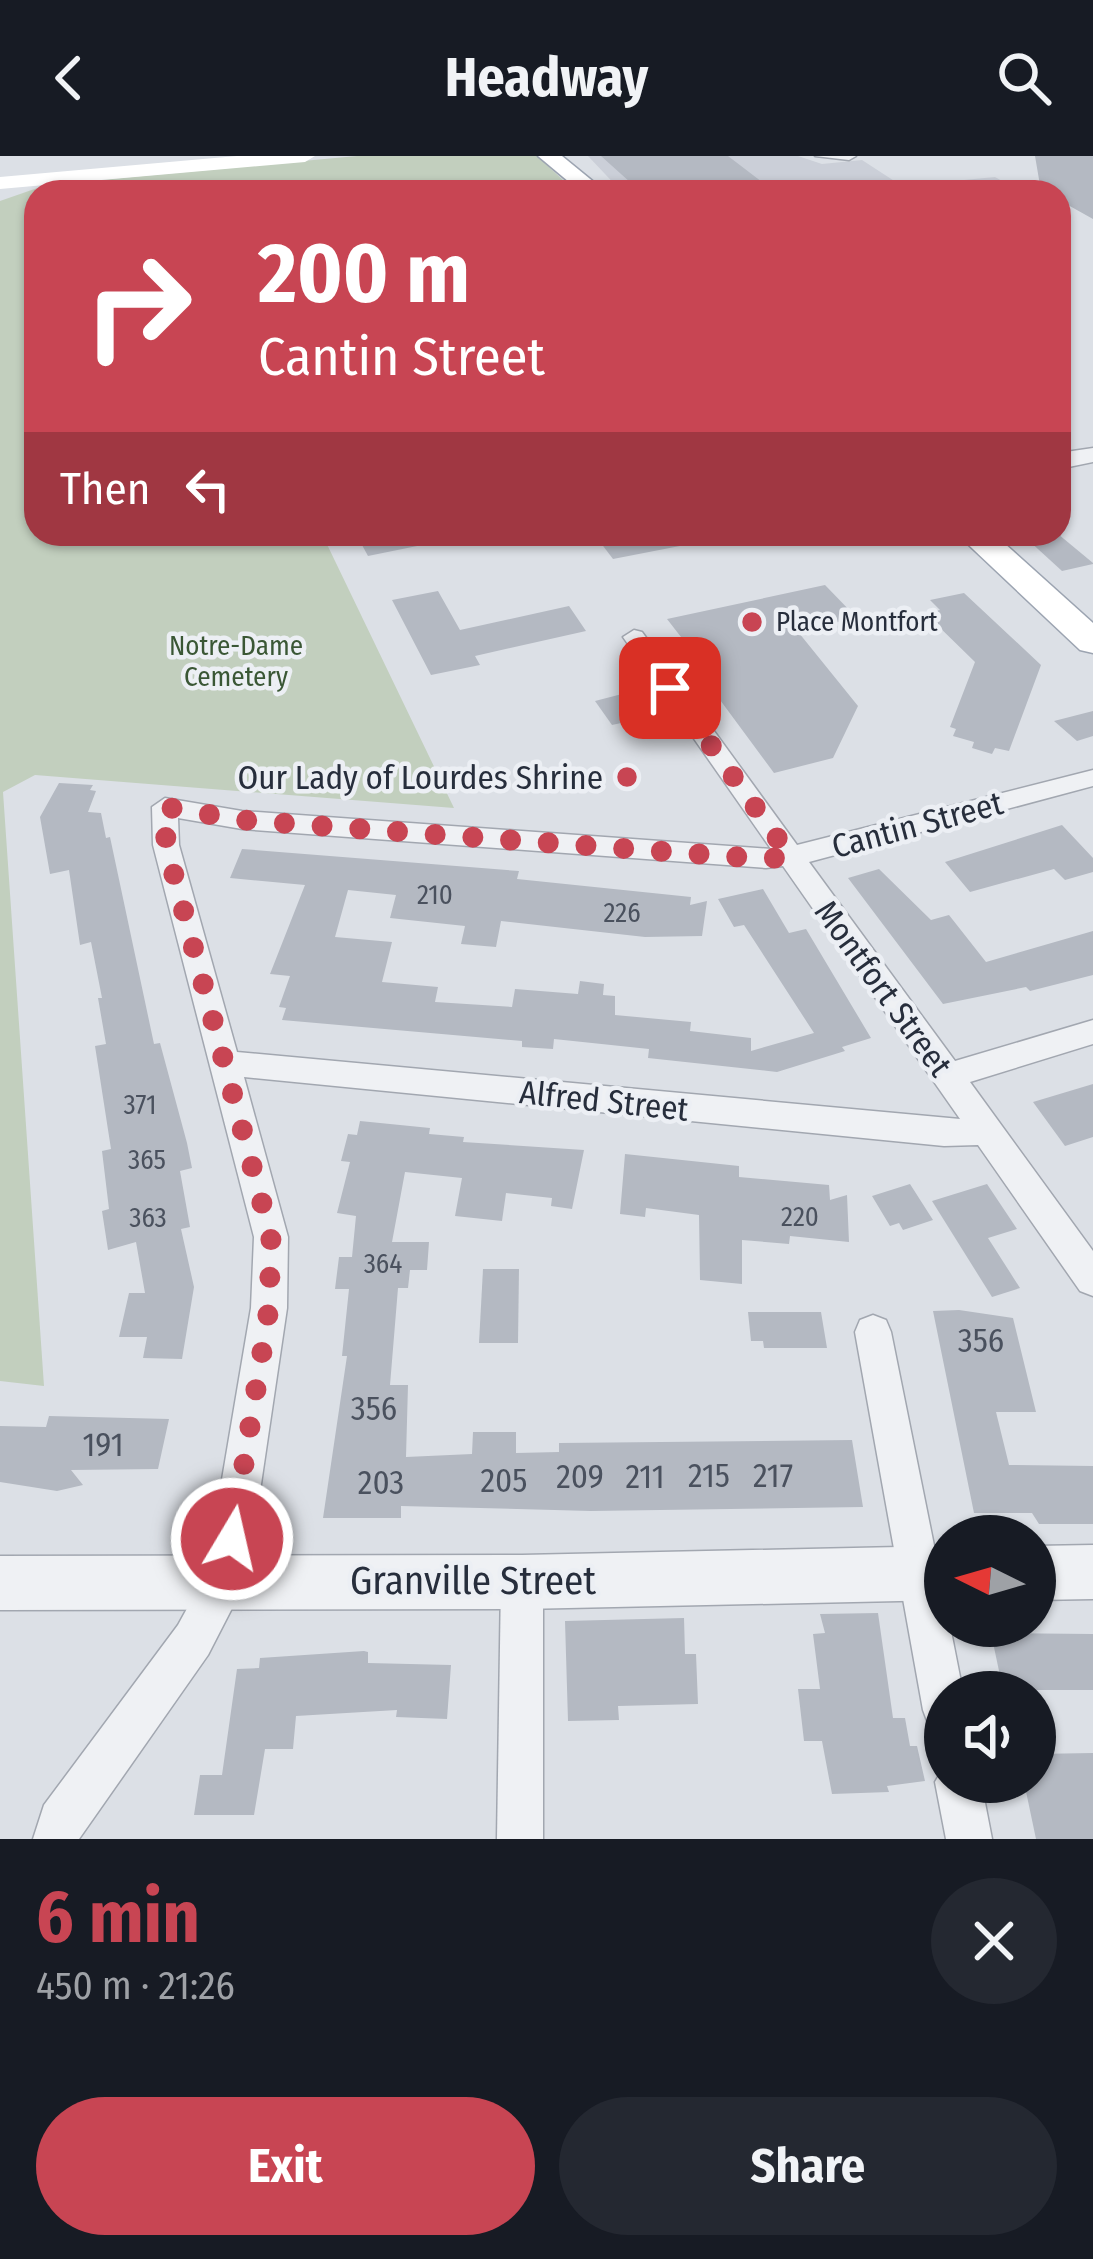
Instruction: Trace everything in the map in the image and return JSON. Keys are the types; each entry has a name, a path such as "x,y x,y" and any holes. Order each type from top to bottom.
{"main road":[{"path":"168,167 256,156"},
{"path":"32,180 305,156"},
{"path":"549,156 581,180"},
{"path":"987,546 1093,642"}],"street":[{"path":"822,156 848,156"},
{"name":"Montfort Street","path":"634,638 1093,1280"},
{"name":"Cantin Street","path":"225,1063 166,845 165,807 242,820 766,859 1093,778"},
{"path":"948,1076 1093,1032"},
{"path":"56,1839 60,1821 193,1640 226,1580 269,1308 271,1237 225,1063"},
{"name":"Alfred Street","path":"225,1063 960,1135 983,1131"},
{"path":"873,1331 924,1541"},
{"path":"1056,1573 1093,1572"},
{"name":"Granville Street","path":"0,1583 522,1582 924,1574"},
{"path":"520,1839 522,1582"},
{"path":"962,1803 969,1839"}],"shaded area":[{"path":"588,156 798,156 822,164 862,160 893,180 611,180"}],"green space":[{"name":"Notre-Dame Cemetery","path":"357,156 537,156 563,180 100,180"},
{"name":"Notre-Dame Cemetery","path":"24,193 24,546 328,546 454,808 35,775 3,792 44,1386 0,1381 0,201"}],"building":[{"path":"601,156 728,156 759,180 628,180"},
{"path":"1035,156 1093,156 1093,219 1071,207 1071,180 1039,180"},
{"path":"1071,545 1093,564 1062,571 1035,546"},
{"path":"363,546 417,546 368,556"},
{"path":"603,546 680,546 613,559"},
{"path":"825,585 856,617 799,633 858,706 833,758 774,773 695,666 702,664 667,619"},
{"path":"438,591 460,630 569,606 586,631 475,656 480,665 431,675 392,600"},
{"path":"964,593 1041,665 1009,751 995,748 992,754 972,748 974,742 953,736 956,729 950,727 975,662 932,620 936,619 930,612 940,610 930,600"},
{"path":"622,694 639,719 612,725 595,701"},
{"path":"1093,711 1093,736 1077,741 1054,721"},
{"path":"59,783 93,785 90,790 96,791 88,812 101,813 106,838 110,837 154,1044 160,1043 187,1143 192,1168 180,1171 190,1227 181,1229 194,1287 182,1359 143,1358 147,1337 119,1337 129,1293 145,1293 136,1242 108,1250 102,1211 109,1209 102,1151 111,1149 95,1046 106,1044 98,998 102,998 91,942 80,945 69,870 50,874 40,817"},
{"path":"1062,825 1093,858 1093,872 1065,880 1054,869 970,892 945,862"},
{"path":"242,849 519,871 517,879 691,897 690,905 707,901 702,936 645,937 501,921 496,947 461,944 465,926 390,918 396,895 348,890 335,937 392,942 382,982 438,987 435,1002 512,1007 515,989 578,994 580,981 604,984 603,995 615,996 615,1015 691,1022 690,1031 751,1038 751,1051 814,1033 744,925 734,927 718,899 763,889 789,933 806,929 871,1038 777,1072 648,1058 649,1049 554,1039 553,1049 522,1047 522,1041 282,1020 286,1008 279,1007 290,976 270,974 305,885 230,878"},
{"path":"879,869 931,920 949,915 986,962 1093,931 1093,975 1030,991 1026,987 943,1004 848,878"},
{"path":"1093,1084 1093,1137 1065,1146 1033,1102"},
{"path":"360,1121 430,1128 429,1134 464,1137 463,1142 584,1150 572,1209 551,1206 552,1198 506,1193 502,1221 455,1216 462,1178 405,1172 392,1242 429,1242 427,1270 410,1270 408,1288 398,1288 390,1385 408,1385 406,1457 472,1454 473,1432 516,1432 516,1453 559,1452 559,1443 852,1440 863,1507 591,1511 401,1506 401,1518 323,1518 347,1356 342,1356 349,1289 335,1289 339,1257 352,1257 356,1216 337,1213 350,1162 341,1161 348,1134 357,1135"},
{"path":"625,1154 739,1166 739,1177 829,1185 830,1200 847,1195 849,1242 790,1236 789,1244 742,1240 742,1284 700,1280 699,1215 646,1208 645,1217 620,1214"},
{"path":"910,1184 933,1220 903,1230 899,1223 890,1226 872,1196"},
{"path":"987,1184 1017,1229 988,1238 1020,1288 992,1297 932,1201"},
{"path":"483,1269 519,1269 518,1343 479,1343"},
{"path":"933,1311 1013,1318 1036,1412 996,1412 1009,1465 1093,1466 1093,1524 1056,1524 1056,1515 974,1513"},
{"path":"748,1312 821,1312 827,1348 764,1348 763,1341 751,1341"},
{"path":"49,1416 169,1419 158,1469 71,1470 83,1485 57,1491 0,1482 0,1426 46,1427"},
{"path":"878,1613 893,1718 905,1718 924,1781 887,1786 889,1792 832,1794 822,1741 804,1741 798,1689 820,1689 813,1634 825,1633 820,1614"},
{"path":"684,1618 685,1654 696,1654 698,1704 618,1706 619,1720 568,1721 565,1621"},
{"path":"1056,1634 1093,1634 1093,1690 1056,1690 1056,1671 999,1671 994,1647 1056,1647"},
{"path":"364,1651 368,1663 451,1665 447,1719 396,1717 397,1710 296,1716 293,1749 265,1749 254,1815 194,1815 200,1775 222,1775 237,1669 259,1668 260,1658"},
{"path":"1093,1753 1093,1839 1036,1839 1028,1803 1056,1803 1056,1754"}],"place":[{"name":"Place Montfort","path":"752,622"},
{"name":"Our Lady of Lourdes Shrine","path":"627,777"}],"route":[{"path":"232,1539 269,1308 271,1237 166,845 165,807 242,820 766,859 790,856 670,688"}]}
